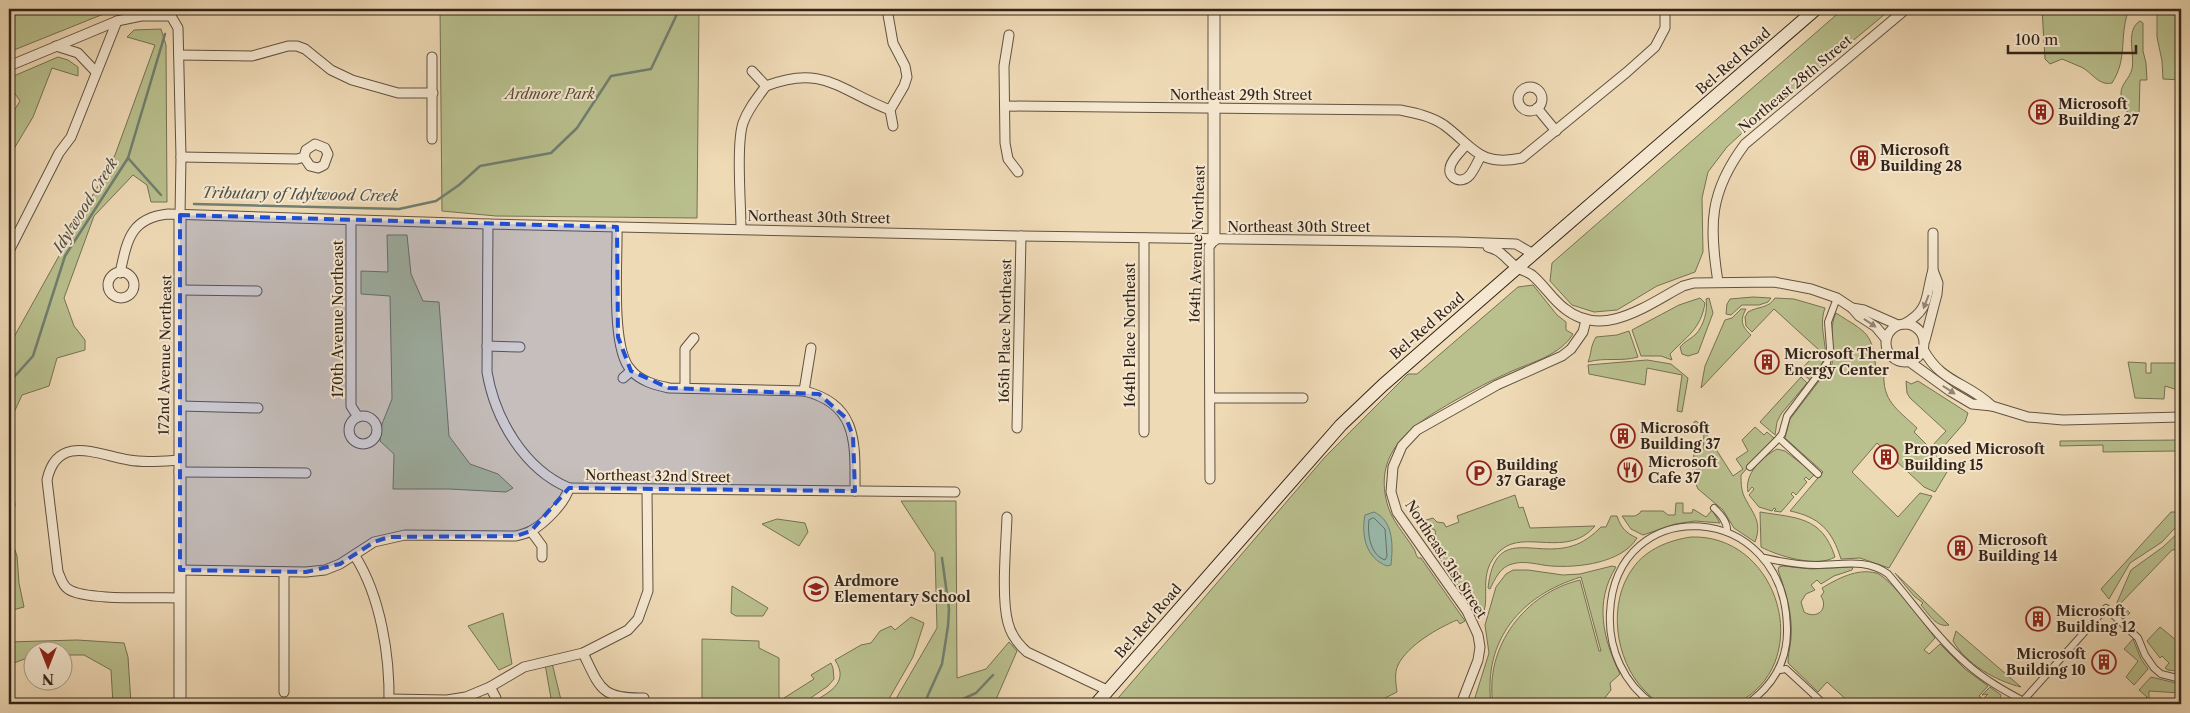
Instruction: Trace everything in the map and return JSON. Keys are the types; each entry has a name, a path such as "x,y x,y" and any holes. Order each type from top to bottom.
{"main road":[{"name":"Bel-Red Road","path":"1096,704 1341,425 1382,385 1816,9"}],"street":[{"path":"887,9 891,37 905,66 907,78 890,110 893,126"},
{"name":"164th Avenue Northeast","path":"1210,479 1209,247 1214,240 1214,9"},
{"path":"1537,108 1556,130 1655,47 1664,28 1665,9"},
{"name":"Northeast 28th Street","path":"1718,282 1712,228 1713,211 1725,174 1732,161 1745,144 1906,9"},
{"path":"9,66 117,20 171,12"},
{"name":"172nd Avenue Northeast","path":"171,12 178,28 181,157 180,704"},
{"path":"9,251 59,153 71,137 117,20"},
{"path":"1009,35 1004,66 1005,143 1008,159 1018,172"},
{"path":"56,46 78,53 96,72"},
{"path":"178,55 252,56 288,46 297,46 305,49 330,70 352,80 398,92 433,93"},
{"path":"432,57 432,139"},
{"path":"752,71 766,86"},
{"path":"741,229 740,159 742,124 752,104 766,86 799,76 815,77 829,81 890,110"},
{"name":"Northeast 29th Street","path":"1005,106 1400,110 1430,118 1443,124 1481,156 1504,162 1522,158 1556,130"},
{"path":"1466,145 1450,166 1450,172 1454,178 1460,180 1467,178 1481,156"},
{"path":"181,157 297,159 304,157"},
{"name":"Northeast 30th Street","path":"120,273 126,246 134,229 143,220 154,215 180,214 488,224 1021,236 1458,242 1516,244 1533,254"},
{"name":"170th Avenue Northeast","path":"351,220 352,406 358,417"},
{"path":"488,224 487,372 491,395 496,409 524,455 544,475 569,488"},
{"path":"617,227 618,337 622,356 631,371 653,384 685,388 804,391 819,394 834,404 846,418 853,436 855,491"},
{"path":"1933,233 1933,270 1928,299 1915,318 1888,333 1886,339 1891,357 1897,361 1910,362 1916,360 1924,346 1938,294 1938,283 1933,270"},
{"name":"165th Place Northeast","path":"1017,428 1021,236"},
{"name":"164th Place Northeast","path":"1144,238 1144,432"},
{"name":"Northeast 30th Street","path":"1458,242 1497,249 1517,268 1532,275 1574,316 1586,320"},
{"path":"1586,320 1616,320 1683,286 1702,282 1785,283 1837,298 1852,308 1858,316 1876,327 1886,339"},
{"path":"181,290 257,291"},
{"path":"1750,468 1782,434 1787,416 1827,363 1830,348 1828,322 1837,298"},
{"path":"1852,308 1864,310 1901,325 1910,324 1920,331 1931,364 1942,374 1982,396 1992,406"},
{"name":"Northeast 31st Street","path":"1461,704 1478,660 1480,646 1476,628 1461,602 1397,512 1392,499 1390,483 1393,467 1402,446 1417,430 1497,385 1562,356 1571,349 1582,332 1586,320"},
{"path":"685,388 685,349 694,338"},
{"path":"487,346 520,347"},
{"path":"804,391 811,348"},
{"path":"1910,362 1950,391 1972,404 1992,406 2028,416 2045,419 2181,417"},
{"path":"623,378 631,371"},
{"path":"1210,398 1303,398"},
{"path":"180,406 258,408"},
{"path":"1779,438 1818,474"},
{"path":"180,598 98,596 69,590 63,585 58,572 47,480 50,468 56,460 67,452 80,449 130,461 306,474"},
{"name":"Northeast 32nd Street","path":"531,531 560,504 569,488 955,492"},
{"path":"355,556 370,589 380,623 389,668 389,702 447,700 466,697 490,687 524,667 583,653 628,630 638,619 648,592 647,490"},
{"path":"1714,508 1723,519 1727,528 1726,532"},
{"path":"1007,517 1005,603 1007,622 1011,633 1027,652 1107,690"},
{"path":"1654,704 1626,678 1613,643 1610,604 1620,570 1638,548 1666,532 1694,526 1726,532 1750,545 1765,558 1779,583 1786,610 1788,634 1780,670 1766,689 1747,704"},
{"path":"180,570 284,572 325,570 355,556 374,542 397,536 516,536 531,531 542,546 542,558"},
{"path":"1765,558 1793,564 1858,563 1871,564 1880,568 1888,574 1949,647 1967,664 2024,703 2106,608 2138,638 2145,655 2154,668 2161,674 2181,679"},
{"path":"284,572 284,692"},
{"path":"583,653 603,689 622,698 644,698"},
{"path":"1780,670 1786,670 1824,704"},
{"path":"490,687 496,698"}],"highlighted area":[{"path":"180,215 617,227 618,337 631,371 669,388 819,394 846,418 853,436 855,491 569,488 531,531 516,536 389,537 374,542 340,564 306,572 180,570"}],"green space":[{"path":"9,9 116,9 9,52"},
{"name":"Ardmore Park","path":"440,9 699,9 697,218 496,216 442,211"},
{"path":"1843,9 1891,9 1741,134 1727,147 1708,172 1702,198 1703,252 1695,272 1657,286 1617,310 1594,312 1572,305 1550,281 1552,263"},
{"path":"2042,9 2135,9 2128,12 2125,21 2122,56 2117,74 2112,83 2103,82 2085,69 2062,59 2050,64 2045,59"},
{"path":"2157,9 2181,9 2181,80 2163,79 2162,61 2157,37"},
{"path":"2140,21 2143,23 2143,51 2147,80 2140,80 2139,115 2129,115 2121,93 2122,87 2132,69 2133,30"},
{"path":"161,29 166,45 167,202 151,202 147,185 133,175 94,216 64,298 74,326 85,340 85,350 57,358 49,386 22,395 11,419 10,462 15,505 9,533 9,346 115,155 155,45 127,37 134,30"},
{"path":"58,57 68,60 78,67 78,76 52,68 33,117 9,157 9,119 20,101 9,85 9,78"},
{"path":"387,235 407,235 411,274 423,301 439,302 449,436 470,464 498,474 513,488 506,492 393,489 394,454 380,441 382,424 392,399 390,296 361,294 361,271 388,272"},
{"path":"1533,285 1557,315 1566,322 1566,330 1573,334 1568,341 1554,353 1483,385 1425,419 1400,441 1386,468 1384,484 1391,515 1418,558 1421,558 1465,621 1460,624 1457,620 1441,628 1424,638 1409,651 1398,665 1396,671 1397,692 1385,698 1387,704 1113,704 1325,457 1408,374 1417,374 1518,287"},
{"path":"1700,298 1705,303 1700,320 1692,332 1670,354 1672,360 1661,356 1641,356 1632,330 1679,305"},
{"path":"1709,298 1713,313 1698,353 1688,356 1682,354 1680,347 1696,334 1703,322 1706,313 1706,299"},
{"path":"1771,298 1768,302 1759,305 1742,305 1731,315 1726,314 1727,304 1730,299"},
{"path":"1775,298 1794,299 1825,308 1822,324 1825,345 1824,358 1822,364 1810,380 1800,371 1819,350 1774,309 1752,332 1746,326 1745,317 1748,312 1766,306"},
{"path":"1741,309 1746,309 1742,323 1751,335 1701,388 1705,366 1725,320 1732,318"},
{"path":"1836,313 1855,325 1866,335 1873,348 1876,371 1884,372 1884,382 1888,397 1897,410 1917,428 1914,432 1930,448 1946,431 1910,398 1907,393 1906,381 1911,384 1918,381 1968,413 1965,422 1936,455 1947,472 1935,492 1924,487 1877,443 1852,472 1898,517 1920,493 1932,496 1889,568 1860,558 1841,559 1833,540 1823,526 1809,517 1790,511 1823,472 1785,438 1790,419 1832,364 1832,325"},
{"path":"1629,331 1638,357 1588,362 1596,337 1617,335"},
{"path":"1647,360 1671,364 1688,378 1682,412 1677,411 1682,375 1647,368 1645,385 1589,374 1588,365"},
{"path":"2128,362 2146,363 2146,373 2151,373 2151,363 2181,363 2181,391 2165,386 2164,399 2135,398"},
{"path":"1801,377 1807,383 1781,414 1777,422 1775,435 1760,422"},
{"path":"1696,421 1700,424 1733,476 1743,469 1736,459 1748,451 1742,440 1755,427 1764,435 1767,432 1774,438 1741,475 1743,493 1756,517 1758,528 1755,542 1734,528 1723,510 1698,489 1693,477 1694,449 1703,450 1704,433 1694,432 1694,422"},
{"path":"2181,440 2181,447 2176,451 2103,452 2103,445 2060,446 2060,441"},
{"path":"1777,449 1785,451 1815,474 1809,480 1806,477 1804,479 1807,482 1796,495 1793,492 1791,494 1794,497 1781,512 1774,511 1776,509 1774,508 1772,511 1759,507 1749,495 1754,489 1752,487 1748,492 1747,485 1751,473 1760,461"},
{"path":"1515,495 1519,508 1523,507 1530,528 1595,526 1584,536 1572,541 1559,543 1522,542 1511,544 1501,550 1488,568 1484,611 1480,618 1434,550 1435,530 1421,524 1423,521 1433,518 1437,522 1444,523 1446,527 1459,522 1457,516"},
{"path":"901,501 956,501 957,678 986,669 1009,642 1017,651 994,704 893,704 937,628 935,553"},
{"path":"1676,503 1683,503 1683,513 1692,513 1693,509 1706,517 1712,510 1720,523 1695,521 1675,524 1643,535 1631,529 1622,516 1635,516 1641,511 1663,511 1668,515 1675,515"},
{"path":"1760,512 1796,518 1815,526 1830,544 1835,557 1818,561 1798,560 1761,547"},
{"path":"2171,512 2181,512 2181,526 2174,529 2162,542 2130,563 2109,599 2101,589"},
{"path":"1611,516 1617,516 1624,530 1637,538 1621,553 1586,565 1512,564 1501,571 1490,589 1488,588 1492,569 1499,557 1507,550 1518,548 1557,549 1572,546 1588,538 1601,527 1606,527"},
{"path":"777,519 805,523 808,532 799,546 762,524"},
{"path":"2180,531 2181,549 2172,550 2120,604 2130,613 2124,619 2116,605 2131,570 2163,547"},
{"path":"9,533 17,556 19,583 24,607 9,611"},
{"path":"1691,537 1720,541 1744,554 1762,573 1775,597 1780,624 1779,650 1769,675 1750,695 1736,704 1662,704 1646,692 1634,678 1626,663 1621,647 1617,614 1625,582 1633,568 1638,561 1659,546"},
{"path":"1612,566 1616,567 1609,580 1605,594 1603,620 1609,647 1620,674 1610,683 1611,690 1604,699 1577,704 1564,704 1564,702 1493,704 1492,683 1495,662 1502,643 1512,626 1526,610 1542,597 1560,587 1580,580 1599,651 1601,651 1581,577 1540,595 1510,623 1500,640 1493,660 1490,681 1491,704 1473,704 1489,653 1485,625 1496,587 1506,574 1513,570 1528,570 1563,575 1580,574"},
{"path":"1779,567 1811,569 1853,567 1852,570 1834,576 1821,584 1817,580 1811,585 1815,590 1806,594 1801,602 1804,612 1813,615 1823,609 1824,605 1821,596 1824,592 1822,588 1855,573 1869,572 1882,576 1907,602 1935,638 1924,650 1929,654 1940,644 1965,669 1988,686 1979,696 1983,699 1988,694 1982,695 1990,687 2001,695 1999,704 1851,704 1827,682 1818,692 1788,663 1791,621 1786,595 1778,570"},
{"path":"1895,573 1949,625 1940,624 1933,620 1921,605 1923,603 1914,596"},
{"path":"732,586 768,608 763,616 736,616 731,613"},
{"path":"503,613 512,664 499,670 468,626"},
{"path":"911,617 924,623 913,657 886,704 809,704 829,692 838,682 840,676 839,668 835,660 861,645 871,643 880,631 891,626 895,630"},
{"path":"2160,627 2177,641 2178,671 2165,668 2169,663 2162,656 2160,658 2147,641"},
{"path":"1956,631 2021,687 2002,681 1974,664 1953,641"},
{"path":"702,639 759,641 759,648 779,658 779,704 702,704"},
{"path":"2133,639 2141,659 2148,669 2134,685 2126,677 2138,661 2124,649"},
{"path":"72,640 124,643 128,657 131,704 113,704 111,670 84,655 72,655"},
{"path":"9,642 22,642 22,660 9,665"},
{"path":"552,663 562,704 552,704 545,664"},
{"path":"831,663 834,679 828,686 802,704 784,704 784,698 814,679 811,675"},
{"path":"2151,677 2180,684 2180,693 2149,691 2149,704 2144,704 2142,702 2147,697 2139,690"}],"water":[{"path":"1374,512 1381,516 1389,528 1392,542 1391,565 1387,566 1374,558 1367,545 1364,531 1365,515"}],"waterway":[{"name":"Tributary of Idylwood Creek","path":"194,204 399,209 436,201 459,185 480,166 551,153 577,128 611,76 651,69 678,12"},
{"name":"Idylwood Creek","path":"9,379 15,376 33,356 65,256 128,158 165,34"},
{"name":"Tributary of Idylwood Creek","path":"128,158 161,195"},
{"path":"924,704 942,664 948,626 949,609 942,558"},
{"path":"952,704 976,693 993,675"}],"place":[{"name":"Microsoft Building 27","path":"2041,112"},
{"name":"Microsoft Building 28","path":"1863,158"},
{"name":"Microsoft Thermal Energy Center","path":"1767,362"},
{"name":"Microsoft Building 37","path":"1623,436"},
{"name":"Proposed Microsoft Building 15","path":"1886,457"},
{"name":"Microsoft Cafe 37","path":"1630,470"},
{"name":"Building 37 Garage","path":"1479,473"},
{"name":"Microsoft Building 14","path":"1960,548"},
{"name":"Ardmore Elementary School","path":"816,589"},
{"name":"Microsoft Building 12","path":"2038,619"},
{"name":"Microsoft Building 10","path":"2104,662"}]}
